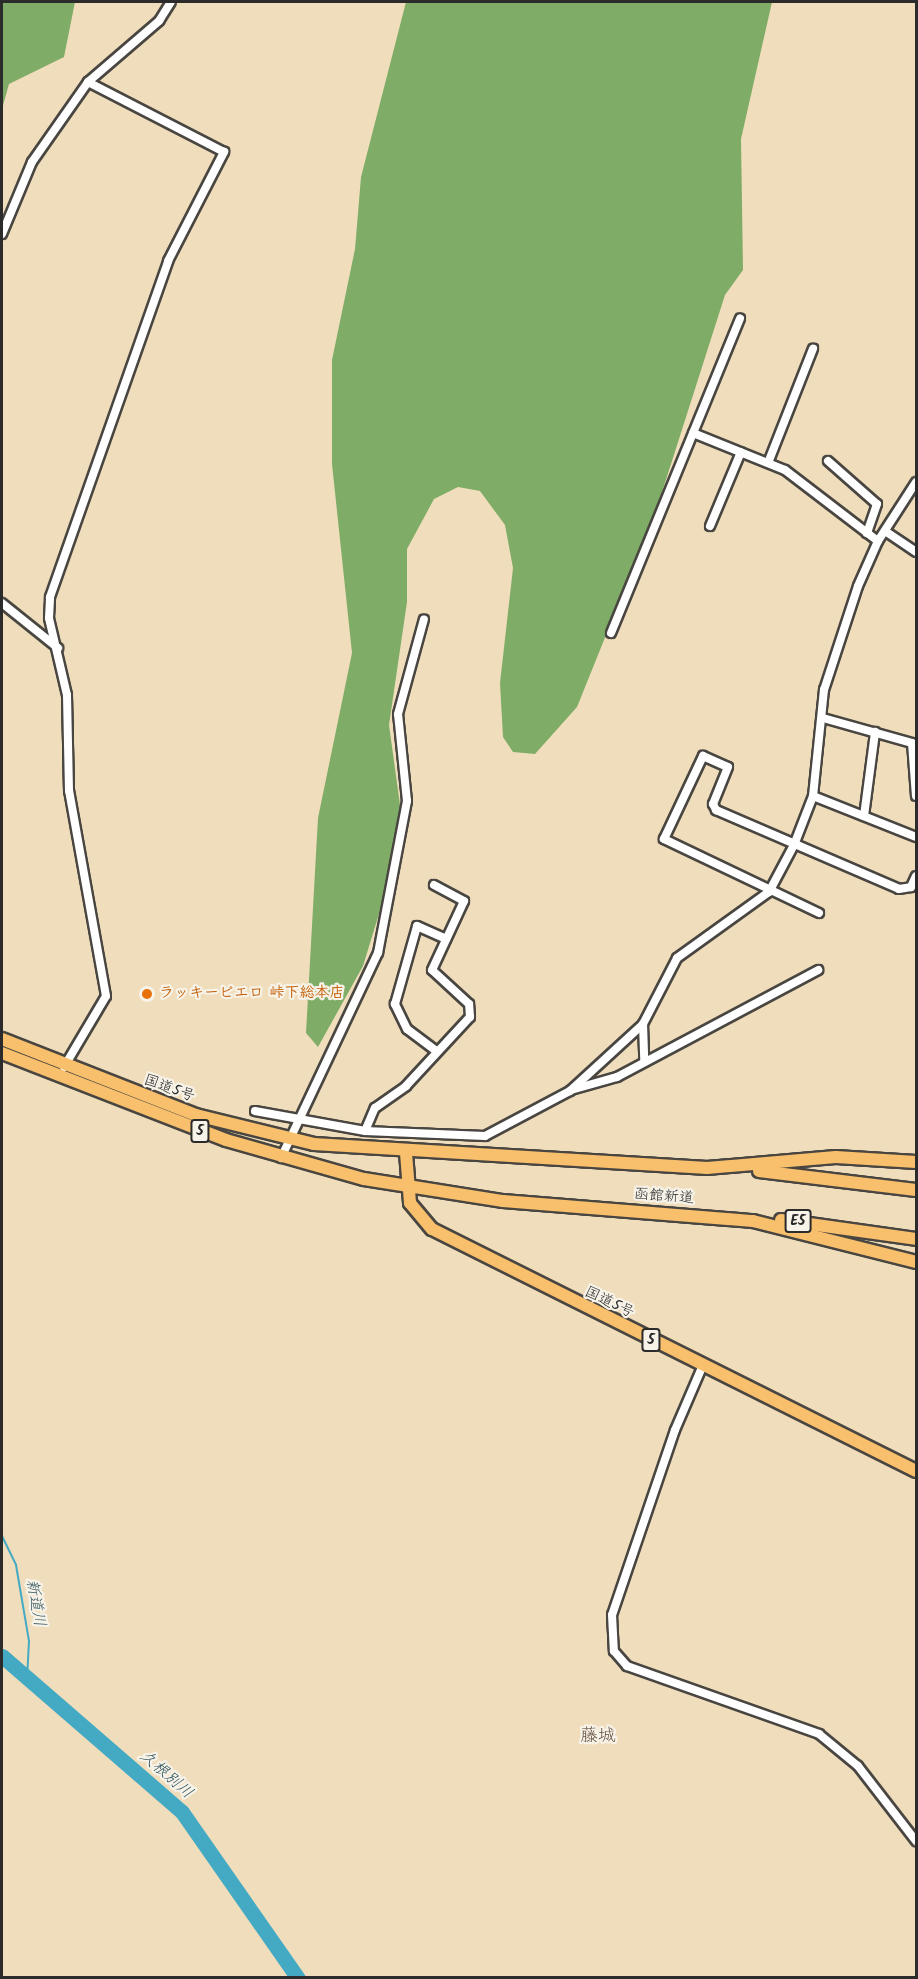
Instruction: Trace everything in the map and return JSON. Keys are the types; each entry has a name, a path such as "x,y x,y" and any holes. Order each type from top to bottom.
{"highway":[{"name":"国道5号","path":"2,1039 63,1070 281,1158 406,1188"},
{"name":"国道5号","path":"2,1053 63,1070 196,1115 287,1139 406,1153 406,1188 418,1216 432,1230 916,1471"},
{"name":"函館新道","path":"406,1153 707,1168 836,1157 916,1162"},
{"path":"707,1168 916,1190"},
{"name":"函館新道","path":"406,1188 540,1205 678,1212 785,1227 916,1262"},
{"name":"E5","path":"678,1212 799,1221 916,1239"}],"street":[{"path":"2,234 32,162 88,82 159,21 171,2"},
{"path":"63,1070 106,996 69,791 67,695 50,597 76,512 168,261 224,152 88,82"},
{"path":"611,633 741,318"},
{"path":"768,462 813,350"},
{"path":"693,433 768,462 878,541"},
{"path":"710,526 741,452"},
{"path":"828,461 877,504 867,533"},
{"path":"570,1091 643,1024 677,958 769,892 794,845 813,796 827,677 878,541 916,482"},
{"path":"885,531 916,552"},
{"path":"2,603 58,648"},
{"path":"281,1158 294,1121 378,952 407,801 398,714 424,619"},
{"path":"823,718 912,742 916,796"},
{"path":"864,816 875,732"},
{"path":"819,913 769,892 759,881 664,839 703,756 728,767 713,804 716,810 899,890 911,887 916,876"},
{"path":"813,796 916,837"},
{"path":"365,1131 371,1112 406,1086 435,1050 470,1017 471,1009 432,970 464,901 434,885"},
{"path":"435,1050 407,1029 395,1004 417,926 446,939"},
{"path":"255,1111 294,1121 365,1131 485,1136 570,1091 644,1062 818,970"},
{"path":"643,1024 644,1062"},
{"path":"485,1136 486,1158"},
{"path":"703,1365 675,1430 612,1615 615,1651 627,1666 819,1734 858,1766 916,1841"}],"green space":[{"path":"2,2 75,2 64,57 9,84 2,109"},
{"path":"406,2 772,2 741,139 743,270 725,295 656,511 577,707 535,754 513,752 503,737 500,683 513,568 505,525 480,491 458,487 434,499 407,549 407,602 389,725 401,812 397,855 363,966 318,1047 306,1033 318,818 352,653 332,464 332,360 355,249 361,177"}],"waterway":[{"name":"新道川","path":"2,1536 16,1565 29,1641 27,1677"},
{"name":"久根別川","path":"2,1656 182,1812 298,1978"}],"place":[{"name":"ラッキーピエロ 峠下総本店","path":"147,994"}],"district":[{"name":"藤城","path":"598,1737"}]}
